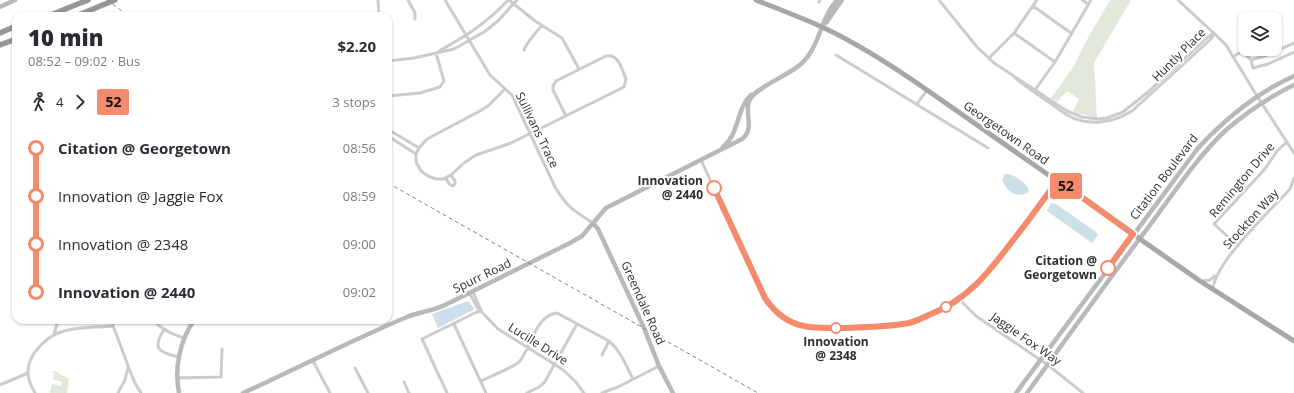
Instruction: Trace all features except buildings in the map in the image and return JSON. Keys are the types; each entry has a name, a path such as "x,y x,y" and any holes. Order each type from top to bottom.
{"highway":[{"path":"50,12 79,0"},
{"path":"58,12 88,0"},
{"path":"86,12 115,0"},
{"path":"0,33 12,28"},
{"path":"0,45 12,40"}],"main road":[{"name":"Georgetown Road","path":"756,0 822,27 876,56 1058,180 1200,281 1294,341"}],"street":[{"path":"0,7 15,0"},
{"path":"378,0 379,12"},
{"path":"408,0 415,13 415,19"},
{"name":"Sullivans Trace","path":"445,0 490,75 512,95 555,187 563,200 578,214 593,223"},
{"path":"436,53 466,36 493,16 509,0 541,26 552,30 562,38 579,69"},
{"path":"392,61 414,58 454,49 469,41 498,21 517,0"},
{"name":"Spurr Road","path":"392,323 403,318 436,309 576,240 582,236 606,208 716,153 745,136 750,124 748,110 751,97 802,64 810,54 826,16 837,0"},
{"name":"Spurr Road","path":"822,27 842,0"},
{"name":"Huntly Place","path":"940,0 977,47 989,58 1062,111 1073,118 1083,121 1099,122 1115,119 1132,111 1211,39 1214,33"},
{"path":"989,58 1014,33 1037,0"},
{"path":"1082,0 1088,4"},
{"path":"1034,90 1055,62 1091,0"},
{"path":"1178,0 1226,45 1294,153"},
{"path":"1033,6 1071,34"},
{"path":"524,50 526,45 534,37 541,26"},
{"path":"1014,33 1055,62"},
{"path":"1251,60 1294,43"},
{"path":"1233,57 1239,53 1244,53 1251,60 1253,68 1268,64 1294,52"},
{"path":"392,96 420,93 440,87 444,81 436,53"},
{"path":"836,55 988,148"},
{"path":"505,89 488,106 427,139 418,148 416,154 416,162 421,171 436,179 446,178 476,155 503,146 566,116 624,88 626,79 616,58 613,56 606,56 556,81 553,86 554,90 566,116"},
{"name":"Citation Boulevard","path":"1016,393 1198,148 1222,122 1257,96 1294,76"},
{"name":"Citation Boulevard","path":"1027,393 1207,150 1226,131 1262,103 1294,85"},
{"name":"Spurr Road","path":"716,153 728,143 731,138 737,125 742,106 746,99 753,92 764,88"},
{"path":"916,104 927,90"},
{"path":"392,132 418,148"},
{"path":"392,139 416,154"},
{"name":"Remington Drive","path":"1238,246 1214,224 1264,170 1278,150 1286,142"},
{"path":"701,160 765,298 773,309 786,318 801,326 821,328 864,327 910,322 935,313 959,299 978,284 993,268 1058,180"},
{"path":"446,178 449,184 453,186 455,181 451,175"},
{"name":"Stockton Way","path":"1213,289 1215,279 1220,270 1238,246 1290,189 1294,178"},
{"name":"Greendale Road","path":"593,223 598,229 619,273 659,366 673,393"},
{"name":"Stockton Way","path":"1200,281 1210,280 1220,270"},
{"name":"Lucille Drive","path":"471,293 477,307 498,329 570,375 584,393"},
{"name":"Jaggie Fox Way","path":"959,299 976,316 1048,365 1083,393"},
{"path":"447,393 422,340 481,310"},
{"path":"481,381 520,362 543,320 551,313 557,313 609,341 619,351 633,379"},
{"path":"54,335 57,324"},
{"path":"156,324 164,330 184,338"},
{"path":"179,393 179,357 184,338 192,324"},
{"name":"Spurr Road","path":"243,393 390,324"},
{"path":"454,324 486,393"},
{"path":"527,393 544,383 577,324"},
{"path":"35,393 30,384 28,373 29,364 34,354 49,338 54,335 78,328 113,326 135,383 141,393"},
{"path":"164,330 159,336 157,343 159,350 165,354 179,357"},
{"path":"602,355 609,341"},
{"path":"178,378 221,377 222,349"},
{"path":"314,360 330,393"},
{"path":"118,393 125,380 128,366"},
{"path":"602,393 659,366"},
{"path":"355,368 368,393"},
{"path":"0,385 28,373"},
{"path":"404,382 410,393"}],"shaded area":[{"path":"1110,0 1131,0 1094,63 1097,118 1073,112 1079,99 1067,91 1057,102 1051,98 1074,66 1085,43"},
{"path":"1005,174 1012,175 1020,179 1026,185 1029,192 1020,195 1010,191 1002,180"},
{"path":"1051,203 1056,204 1096,232 1098,235 1092,243 1047,211"},
{"path":"468,301 474,308 473,310 438,328 432,314"},
{"path":"52,371 58,372 69,379 67,393 50,393 52,384 61,386 62,382 53,379 54,374"}],"railway":[{"path":"107,0 124,12"},
{"path":"392,185 758,393"}],"bus line":[{"name":"52","path":"714,188 765,298 773,309 780,315 801,326 821,328 864,327 910,322 935,313 946,307 969,292 993,268 1058,180 1133,234 1108,268"}],"place":[{"name":"Innovation @ 2440","path":"714,188"},
{"name":"Citation @ Georgetown","path":"1108,268"},
{"name":"Innovation @ 2348","path":"836,328"}]}
